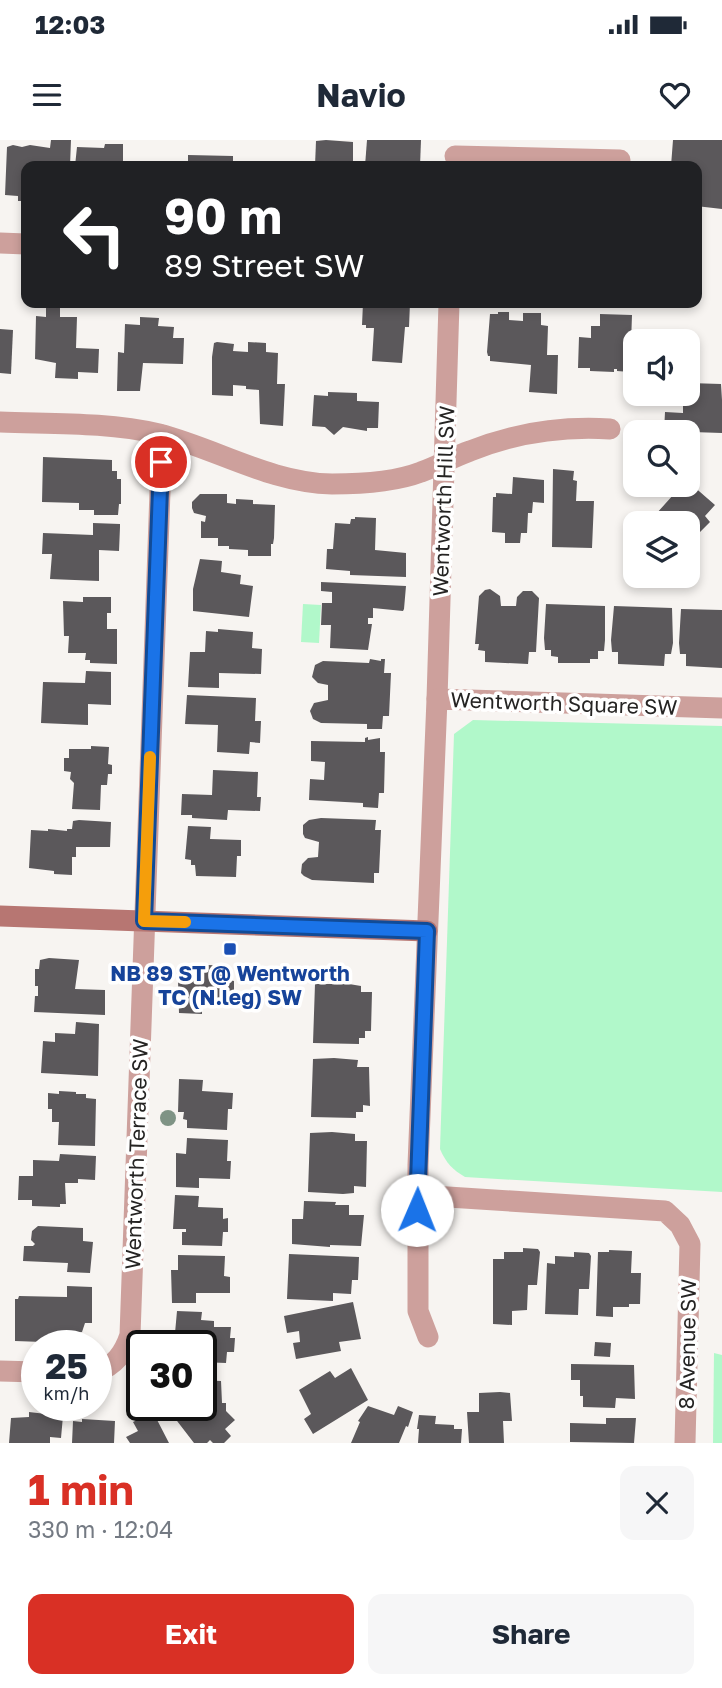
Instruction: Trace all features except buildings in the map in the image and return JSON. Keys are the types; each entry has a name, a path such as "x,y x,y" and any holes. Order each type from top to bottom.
{"street":[{"path":"455,154 620,160"},
{"path":"0,243 21,244"},
{"name":"Wentworth Hill SW","path":"437,699 449,308"},
{"path":"0,422 130,428 162,435 276,475 331,484 401,478 470,451 544,430 610,429"},
{"name":"Wentworth Terrace SW","path":"112,1363 124,1351 130,1335 162,435"},
{"name":"Wentworth Square SW","path":"428,1337 418,1311 417,1195 437,699 722,708"},
{"path":"0,916 427,931"},
{"name":"8 Avenue SW","path":"417,1195 665,1211 680,1225 690,1244 685,1443"},
{"path":"0,1371 21,1372"}],"green space":[{"path":"303,604 321,605 319,643 301,642"},
{"path":"473,720 722,726 722,1192 465,1177 450,1166 442,1154 440,1149 454,734"},
{"path":"714,1353 722,1355 722,1443 713,1443"}],"slow traffic":[{"path":"150,757 144,921 185,922"}],"place":[{"name":"NB 89 ST @ Wentworth TC (N.leg) SW","path":"230,949"}],"route":[{"path":"161,462 144,921 427,931 417,1210"}]}
